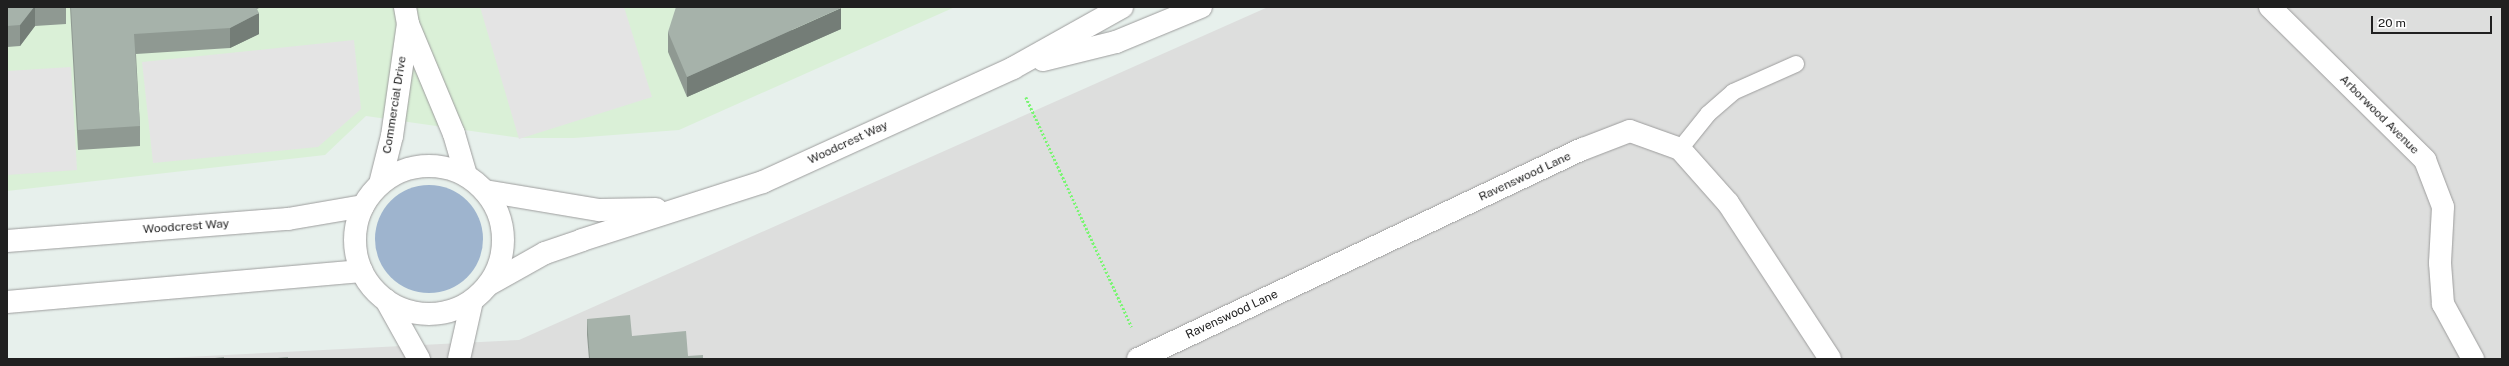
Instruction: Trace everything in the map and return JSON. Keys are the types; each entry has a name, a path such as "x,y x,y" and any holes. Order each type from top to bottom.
{"street":[{"name":"Woodcrest Way","path":"488,285 546,253 763,182 1013,68 1122,7"},
{"name":"Woodcrest Way","path":"1013,68 1116,42 1201,7"},
{"name":"Arborwood Avenue","path":"2279,10 2425,160 2443,207 2440,263 2443,304 2473,359"},
{"name":"Commercial Drive","path":"407,16 454,134 466,175"},
{"name":"Commercial Drive","path":"380,184 392,136 407,16"},
{"name":"Ravenswood Lane","path":"1142,358 1583,149 1630,131 1680,149 1728,203 1830,359"},
{"path":"422,166 444,167 466,175 485,191 498,213 504,238 500,263 488,285 472,301 452,311 428,314 406,311 386,300 372,288 362,271 355,238 363,206 380,184 399,172 422,166"},
{"name":"Woodcrest Way","path":"485,191 599,210 680,209"},
{"name":"Woodcrest Way","path":"7,241 288,219 363,206"},
{"path":"7,302 362,271"},
{"path":"386,300 419,359"},
{"path":"459,359 472,301"}],"lane":[{"path":"1680,149 1708,114 1733,92 1796,64"}],"path":[{"path":"1013,68 1142,358"}],"shaded area":[{"path":"7,7 955,7 679,130 574,138 521,138 366,116 325,155 7,191"},
{"path":"480,7 624,7 652,97 519,139"},
{"path":"1268,7 2502,7 2502,359 146,359 519,340"},
{"path":"354,40 361,109 318,147 153,163 142,62"},
{"path":"71,67 77,170 7,175 7,71"},
{"path":"429,185 450,189 467,201 479,218 483,239 479,260 467,277 450,289 429,293 408,289 391,277 379,260 375,239 379,218 391,201 408,189"}],"building":[{"path":"7,7 34,7 20,25 7,26"},
{"path":"71,7 256,7 259,13 230,28 134,34 140,126 78,130"},
{"path":"676,7 841,8 687,77 668,32"},
{"path":"630,315 632,336 686,331 688,356 703,355 703,359 590,359 587,319"},
{"path":"224,357 224,359 206,359"},
{"path":"288,357 288,359 267,359"}]}
